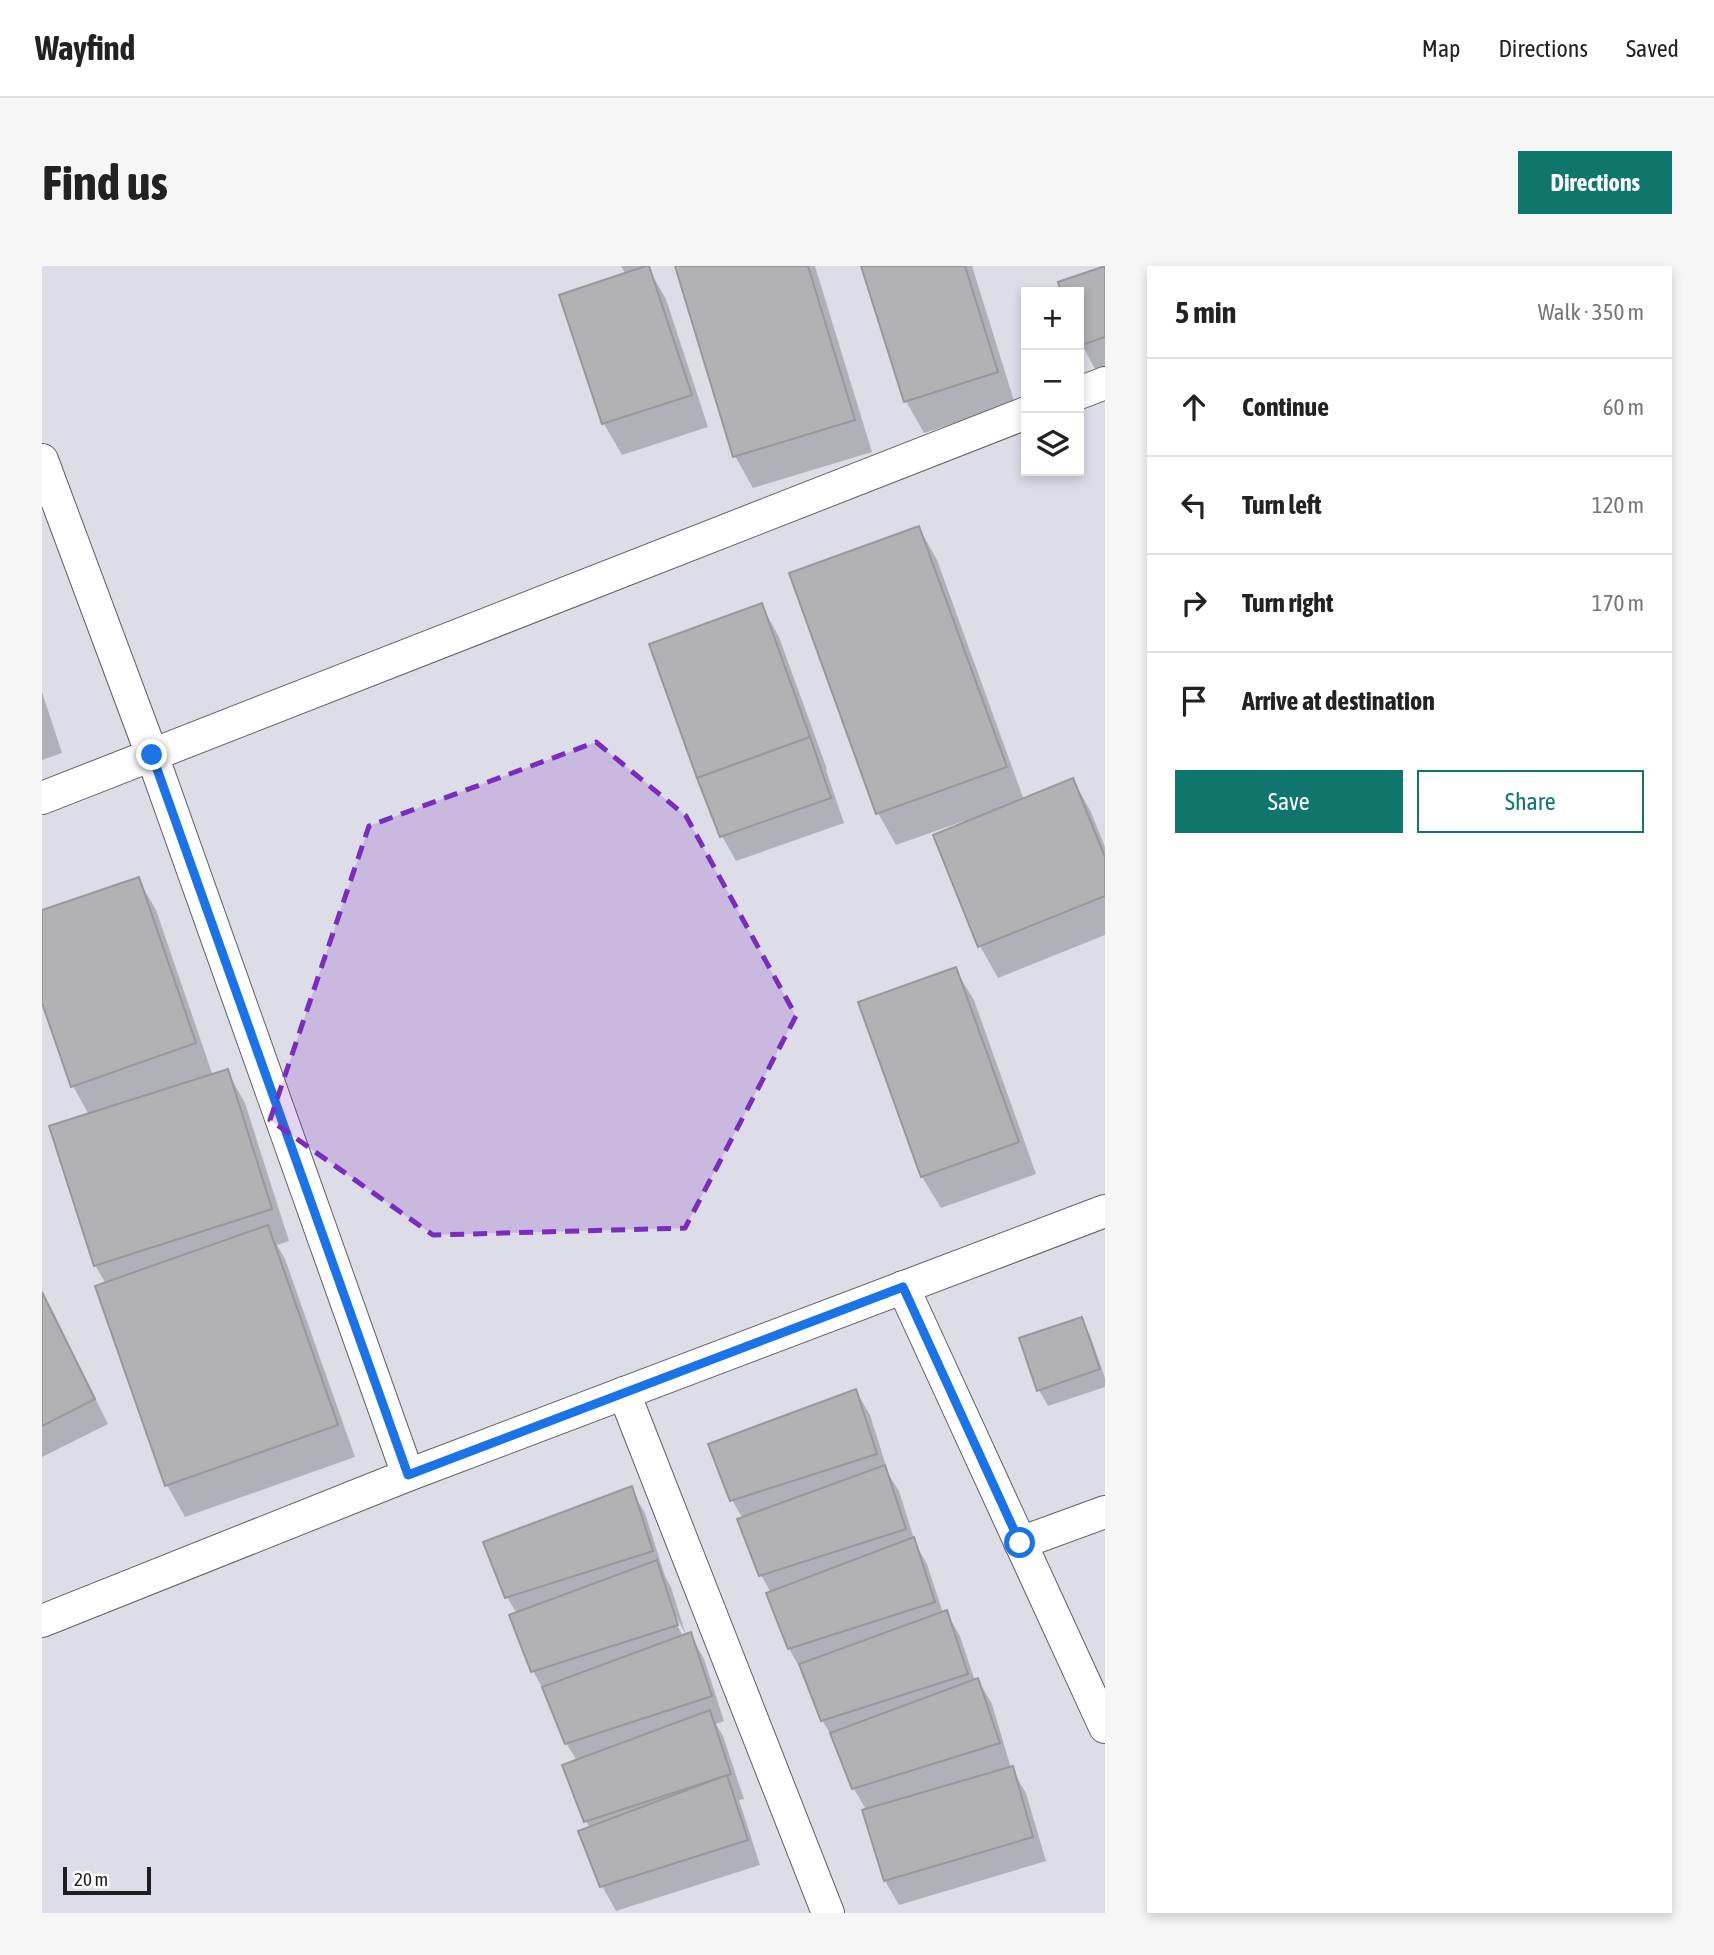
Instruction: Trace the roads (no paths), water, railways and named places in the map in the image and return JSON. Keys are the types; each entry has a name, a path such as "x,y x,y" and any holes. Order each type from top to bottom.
{"street":[{"path":"1084,391 1105,383"},
{"path":"42,798 1021,415"},
{"path":"42,460 152,755 408,1475"},
{"path":"42,1621 408,1475 1105,1211"},
{"path":"903,1287 1105,1727"},
{"path":"624,1393 828,1913"},
{"path":"1020,1543 1105,1512"}]}
